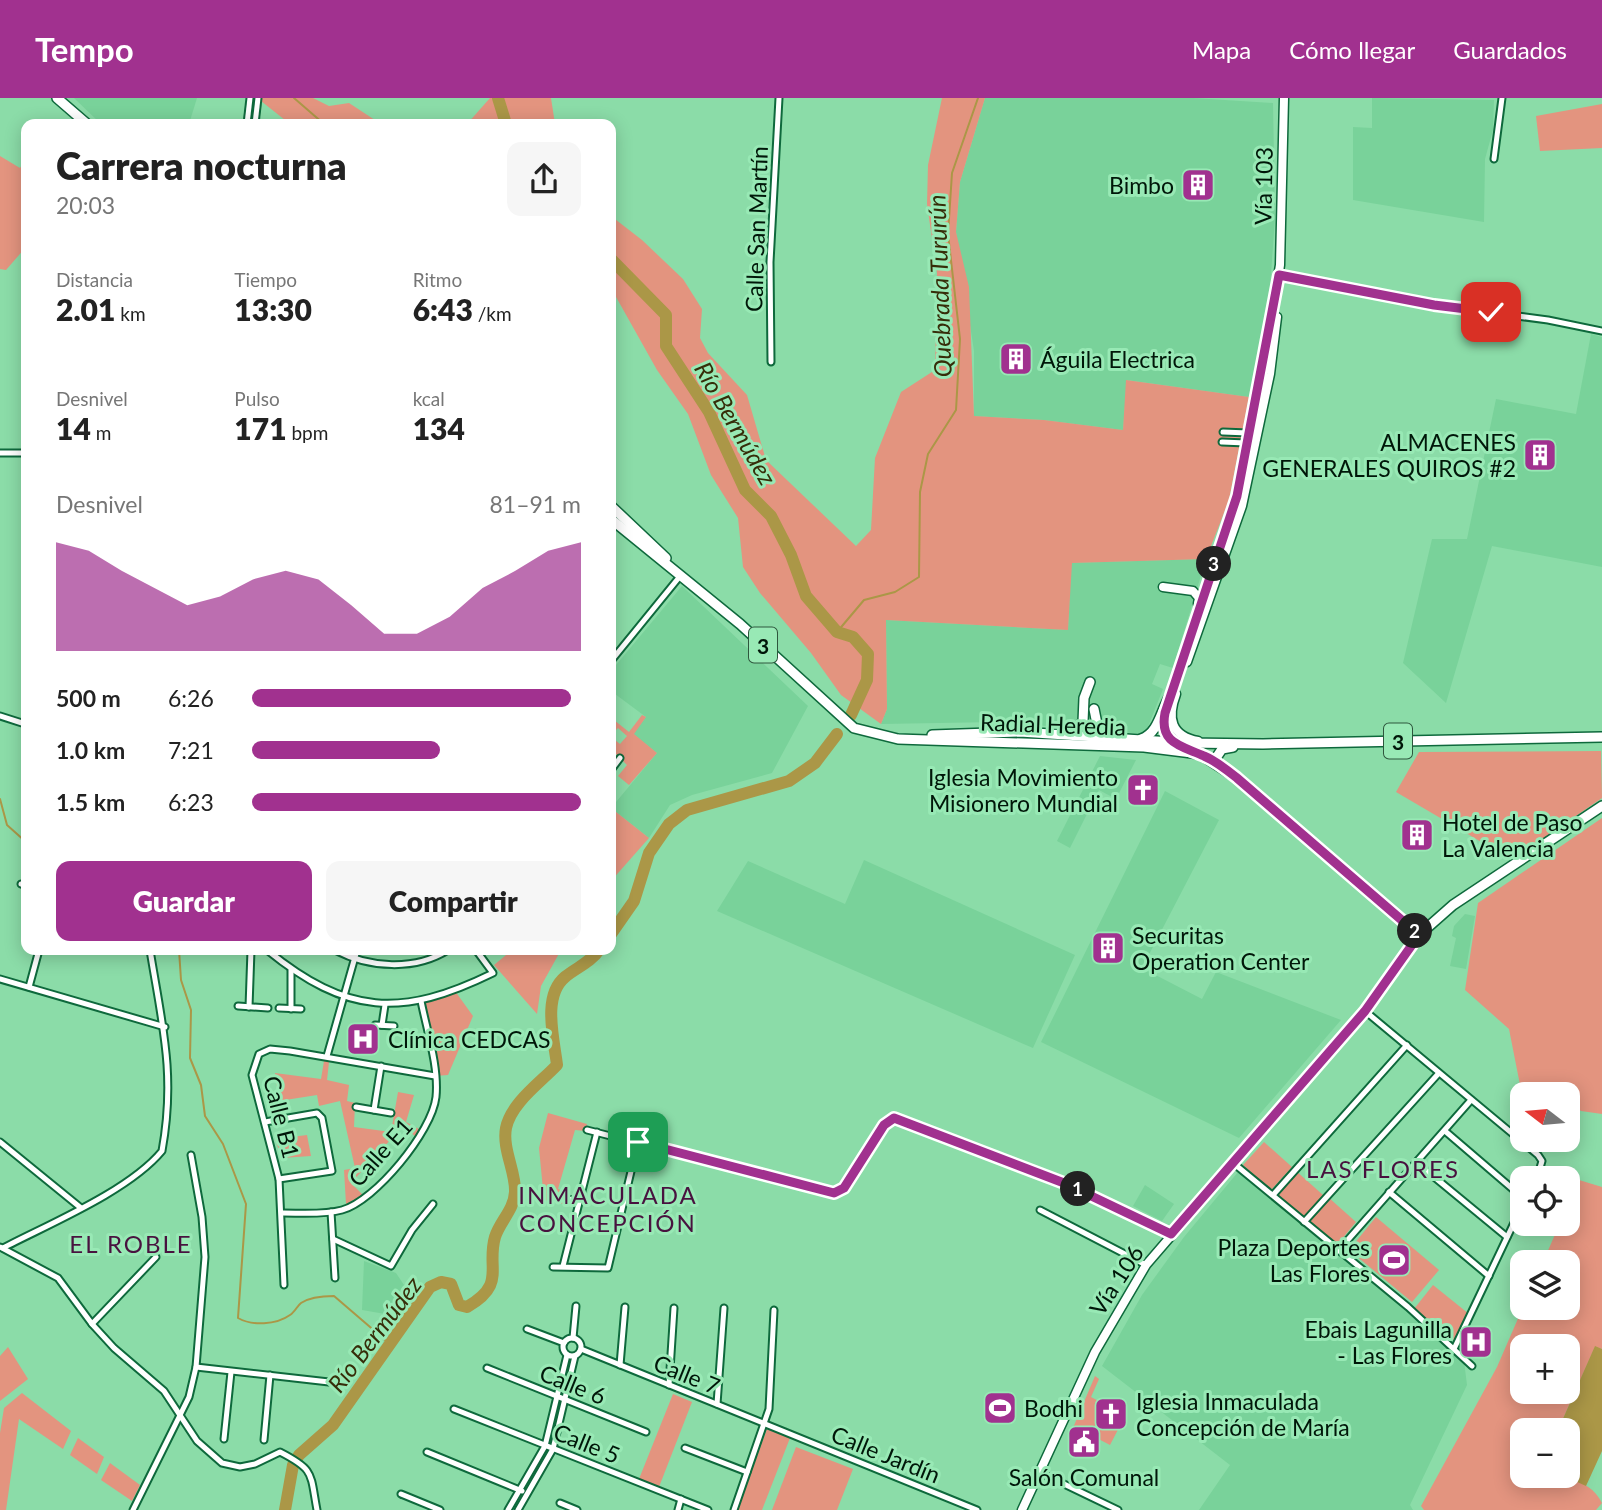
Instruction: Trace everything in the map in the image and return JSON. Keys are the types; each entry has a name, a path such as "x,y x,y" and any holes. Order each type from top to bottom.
{"main road":[{"path":"57,98 81,119"},
{"name":"Vía 103","path":"1220,743 1183,736 1174,729 1170,720 1172,705 1210,601 1250,476 1274,337 1279,275 1284,98"},
{"name":"Vía 103","path":"1170,742 1164,719 1237,496 1279,275"},
{"path":"1210,601 1209,582 1220,571 1221,556 1242,495 1249,438 1274,337"},
{"path":"616,511 681,575"},
{"path":"616,518 667,566"},
{"name":"Radial Heredia","path":"616,523 681,575 854,728 898,738 1186,750 1214,761 1346,869 1419,935"},
{"path":"1163,587 1193,591 1199,598 1185,654"},
{"path":"1063,734 1077,729 1083,722 1084,698 1090,682"},
{"path":"1140,739 1155,730 1164,705 1172,693"},
{"path":"1094,709 1100,727 1127,738"},
{"name":"Radial Heredia","path":"898,738 978,732 1092,734 1170,742 1263,744 1602,737"},
{"path":"946,741 1000,737 1084,739 1092,734"},
{"path":"1170,742 1186,750"},
{"path":"1214,761 1216,755 1226,748 1263,744"},
{"path":"1419,935 1442,913 1602,803"},
{"name":"Vía 106","path":"1022,1510 1095,1352 1146,1265 1232,1162 1365,1011 1419,935"}],"street":[{"path":"248,119 250,98"},
{"path":"256,119 258,98"},
{"name":"Calle San Martín","path":"771,362 770,262 779,98"},
{"path":"1494,159 1502,98"},
{"path":"1279,275 1434,305 1548,320 1602,331"},
{"path":"1223,432 1249,438"},
{"path":"1222,442 1249,438"},
{"path":"0,453 21,453"},
{"path":"616,655 681,575"},
{"path":"0,716 21,723"},
{"path":"616,763 620,758"},
{"path":"29,988 38,955"},
{"path":"1,1247 81,1208 129,1179 162,1152 168,1112 168,1051 151,955"},
{"path":"249,1007 251,955"},
{"path":"273,955 316,986 343,996 385,1005 421,1001 459,989 493,973 480,955"},
{"path":"346,955 355,959 398,965 418,963 436,955"},
{"path":"327,1056 356,955"},
{"path":"291,970 291,1009"},
{"path":"0,979 165,1027"},
{"name":"Calle E1","path":"283,1213 331,1212 360,1202 408,1155 425,1132 436,1096 435,1076 421,1001"},
{"path":"385,1005 379,1025 394,1026"},
{"path":"238,1006 268,1008"},
{"path":"279,1008 301,1009"},
{"path":"1365,1011 1542,1161 1541,1166"},
{"path":"1273,1195 1407,1045"},
{"name":"Calle B1","path":"284,1285 283,1213 279,1179 252,1075 259,1054 270,1049 327,1056 435,1076"},
{"path":"374,1110 381,1066"},
{"path":"1304,1222 1439,1073"},
{"path":"1338,1251 1471,1100"},
{"path":"356,1107 391,1113"},
{"path":"265,1122 317,1113 322,1118 332,1171 279,1179"},
{"path":"587,1130 834,1193 844,1188 884,1125 894,1118 1064,1183 1171,1234"},
{"path":"1445,1131 1510,1187"},
{"path":"563,1266 597,1132"},
{"path":"0,1142 81,1208"},
{"path":"553,1267 608,1268 638,1142"},
{"path":"133,1510 181,1413 196,1367 205,1257 202,1217 191,1155"},
{"path":"1232,1162 1472,1366"},
{"path":"1416,1162 1507,1237"},
{"path":"1389,1192 1489,1276"},
{"path":"566,1199 579,1201"},
{"path":"333,1239 391,1266 412,1230 433,1204"},
{"path":"1040,1210 1146,1265"},
{"path":"331,1212 335,1278"},
{"path":"1454,1349 1510,1231"},
{"path":"1,1247 58,1278 92,1324 114,1348 164,1391 197,1441 222,1463 240,1467 255,1464 274,1454 285,1455 305,1465 311,1477 317,1510"},
{"path":"92,1324 156,1258"},
{"path":"573,1338 576,1306"},
{"path":"620,1365 625,1307"},
{"path":"669,1385 674,1308"},
{"path":"717,1404 724,1308"},
{"path":"734,1510 769,1409 774,1310"},
{"path":"527,1328 564,1343"},
{"path":"564,1343 573,1338"},
{"path":"518,1510 553,1449 575,1356 581,1349 580,1343 573,1338"},
{"path":"508,1510 545,1446 567,1355 564,1343"},
{"name":"Calle 7","path":"581,1349 781,1431"},
{"path":"567,1355 575,1356"},
{"path":"196,1367 328,1382"},
{"name":"Calle 6","path":"487,1368 646,1432"},
{"path":"224,1439 231,1372"},
{"path":"264,1440 270,1375"},
{"name":"Calle 5","path":"454,1409 708,1510"},
{"name":"Calle Jardín","path":"781,1431 977,1510"},
{"path":"685,1448 747,1472"},
{"path":"427,1452 520,1489 527,1496"},
{"path":"1039,1472 1118,1510"},
{"path":"401,1494 440,1510"},
{"path":"678,1510 681,1499"},
{"path":"560,1503 578,1510"}],"shaded area":[{"path":"74,98 197,98 191,119 96,119"},
{"path":"262,98 313,98 329,106 349,103 373,119 284,119 261,101"},
{"path":"490,98 551,98 554,119 471,119"},
{"path":"942,98 985,98 960,182 956,232 969,287 974,416 1044,420 1123,430 1126,380 1249,397 1229,500 1206,559 1072,563 1068,630 886,620 887,709 881,724 841,695 811,653 760,593 743,567 738,518 711,475 688,414 657,370 616,297 616,220 642,240 683,279 702,309 700,338 708,353 747,395 766,460 856,546 871,530 875,458 901,392 935,370 937,273 927,204 928,165"},
{"path":"985,98 1193,98 1273,103 1275,218 1267,330 1249,397 1127,380 1123,430 1044,420 974,416 974,351 956,232 960,182"},
{"path":"1372,98 1494,100 1493,130 1485,159 1484,222 1353,200 1353,127 1372,128"},
{"path":"1602,104 1602,148 1540,151 1536,116"},
{"path":"0,156 21,166 21,253 6,270 0,269"},
{"path":"1591,334 1602,337 1602,567 1492,546 1446,703 1403,663 1432,539 1467,539 1496,399 1576,414"},
{"path":"1206,559 1173,668 1160,664 1152,684 1163,689 1145,734 996,722 881,724 887,709 886,620 1068,630 1071,563"},
{"path":"682,586 808,706 772,773 692,795 670,805 649,838 616,812 616,802 657,753 633,734 646,717 616,695 616,665"},
{"path":"642,715 646,717 634,734 657,753 629,785 618,776 627,765 616,754 616,741 620,744 627,736 618,728 616,730 616,722 629,732"},
{"path":"1601,751 1602,798 1512,860 1396,792 1419,752"},
{"path":"1100,756 1136,760 1116,799 1099,790 1070,848 1057,841"},
{"path":"1165,791 1219,820 1142,968 1202,999 1216,972 1341,1020 1239,1138 1041,1042"},
{"path":"616,812 649,838 616,875"},
{"path":"1602,818 1602,1114 1580,1110 1580,1082 1519,1082 1509,1029 1465,990 1478,903"},
{"path":"864,860 1075,955 1033,1048 717,911 748,861 845,904"},
{"path":"1465,914 1475,916 1466,969 1450,966 1456,938 1452,936 1454,926"},
{"path":"506,955 558,955 541,986 537,1014 494,965"},
{"path":"455,991 473,1016 448,1075 435,1076 421,1001"},
{"path":"324,1061 329,1062 327,1080 349,1085 347,1101 355,1103 354,1127 391,1132 398,1092 414,1095 406,1122 421,1130 416,1137 403,1126 351,1183 363,1195 346,1204 344,1170 355,1168 340,1101 319,1106 317,1095 279,1101 275,1073 321,1079"},
{"path":"548,1113 587,1124 585,1131 575,1130 558,1189 567,1192 564,1204 544,1200 539,1148"},
{"path":"307,1135 311,1156 282,1158 275,1139"},
{"path":"1264,1142 1292,1167 1271,1190 1243,1165"},
{"path":"1295,1170 1323,1195 1303,1218 1274,1194"},
{"path":"1238,1172 1408,1310 1464,1361 1467,1385 1410,1505 1413,1510 1199,1510 1230,1465 1102,1366 1142,1295 1184,1237"},
{"path":"1580,1180 1602,1187 1602,1349 1595,1347 1580,1381 1580,1334 1511,1334 1517,1320 1580,1320 1580,1250 1548,1250 1554,1236 1580,1236"},
{"path":"1145,1185 1174,1204 1162,1221 1133,1206"},
{"path":"1328,1197 1356,1222 1336,1246 1307,1221"},
{"name":"Plaza Deportes Las Flores","path":"1376,1217 1439,1270 1412,1302 1349,1250"},
{"path":"364,1261 396,1273 404,1285 391,1315 362,1310"},
{"path":"1433,1285 1469,1314 1454,1340 1414,1309"},
{"path":"1510,1337 1510,1404 1570,1404 1563,1418 1510,1418 1510,1488 1580,1488 1580,1482 1596,1493 1602,1503 1596,1510 1424,1510 1421,1506 1497,1367"},
{"path":"1595,1346 1602,1349 1602,1451 1586,1486 1580,1483 1580,1418 1563,1418 1569,1404 1580,1404 1580,1380"},
{"path":"8,1347 28,1379 0,1401 0,1356"},
{"path":"1095,1376 1099,1379 1091,1397 1106,1405 1111,1398 1118,1402 1095,1409 1100,1428 1123,1420 1110,1445 1081,1430 1075,1438 1070,1436 1067,1442"},
{"path":"22,1393 71,1431 63,1449 19,1419 6,1510 0,1510 0,1433 4,1408"},
{"path":"673,1394 692,1402 659,1487 639,1479"},
{"path":"767,1429 790,1438 762,1510 737,1510"},
{"path":"78,1438 104,1457 97,1474 70,1455"},
{"path":"796,1447 853,1469 837,1510 772,1510"},
{"path":"110,1463 140,1485 132,1501 101,1480"}],"waterway":[{"path":"294,98 318,119"},
{"name":"Río Bermúdez","path":"498,98 504,119"},
{"name":"Quebrada Tururún","path":"837,632 864,600 895,592 919,577 920,492 928,454 956,410 960,339 948,234 952,173 978,98"},
{"name":"Río Bermúdez","path":"616,264 666,315 666,346 709,412 745,490 771,516 791,555 806,596 837,632 853,637 868,654 867,680 851,715"},
{"name":"Río Bermúdez","path":"616,927 634,901 649,853 669,824 687,810 789,781 815,763 837,734"},
{"path":"0,799 7,825 21,838"},
{"path":"179,955 181,980 191,1010 190,1058 201,1085 205,1116 223,1144 246,1204 238,1318 257,1323 271,1322 290,1315 305,1301 334,1296 391,1345"},
{"name":"Río Bermúdez","path":"285,1510 293,1465 299,1455 333,1425 430,1287 441,1282 451,1284 459,1305 467,1307 487,1291 493,1275 495,1237 512,1204 515,1192 506,1144 506,1128 520,1102 557,1065 551,1018 558,985 594,955"}],"place":[{"name":"Bimbo","path":"1198,185"},
{"name":"Águila Electrica","path":"1016,359"},
{"name":"ALMACENES GENERALES QUIROS #2","path":"1540,455"},
{"name":"Iglesia Movimiento Misionero Mundial","path":"1143,790"},
{"name":"Hotel de Paso La Valencia","path":"1417,835"},
{"name":"Securitas Operation Center","path":"1108,948"},
{"name":"Clínica CEDCAS","path":"363,1039"},
{"name":"Plaza Deportes Las Flores","path":"1394,1260"},
{"name":"Ebais Lagunilla - Las Flores","path":"1476,1342"},
{"name":"Bodhi","path":"1000,1408"},
{"name":"Iglesia Inmaculada Concepción de María","path":"1111,1414"},
{"name":"Salón Comunal","path":"1084,1442"}],"district":[{"name":"LAS FLORES","path":"1383,1168"},
{"name":"INMACULADA CONCEPCIÓN","path":"608,1208"},
{"name":"EL ROBLE","path":"131,1243"}],"route":[{"path":"638,1142 834,1193 844,1188 884,1125 894,1118 908,1121 1064,1183 1171,1234 1365,1011 1419,935 1346,869 1237,778 1208,757 1170,742 1164,729 1165,713 1237,496 1279,275 1434,305 1491,312"}]}
